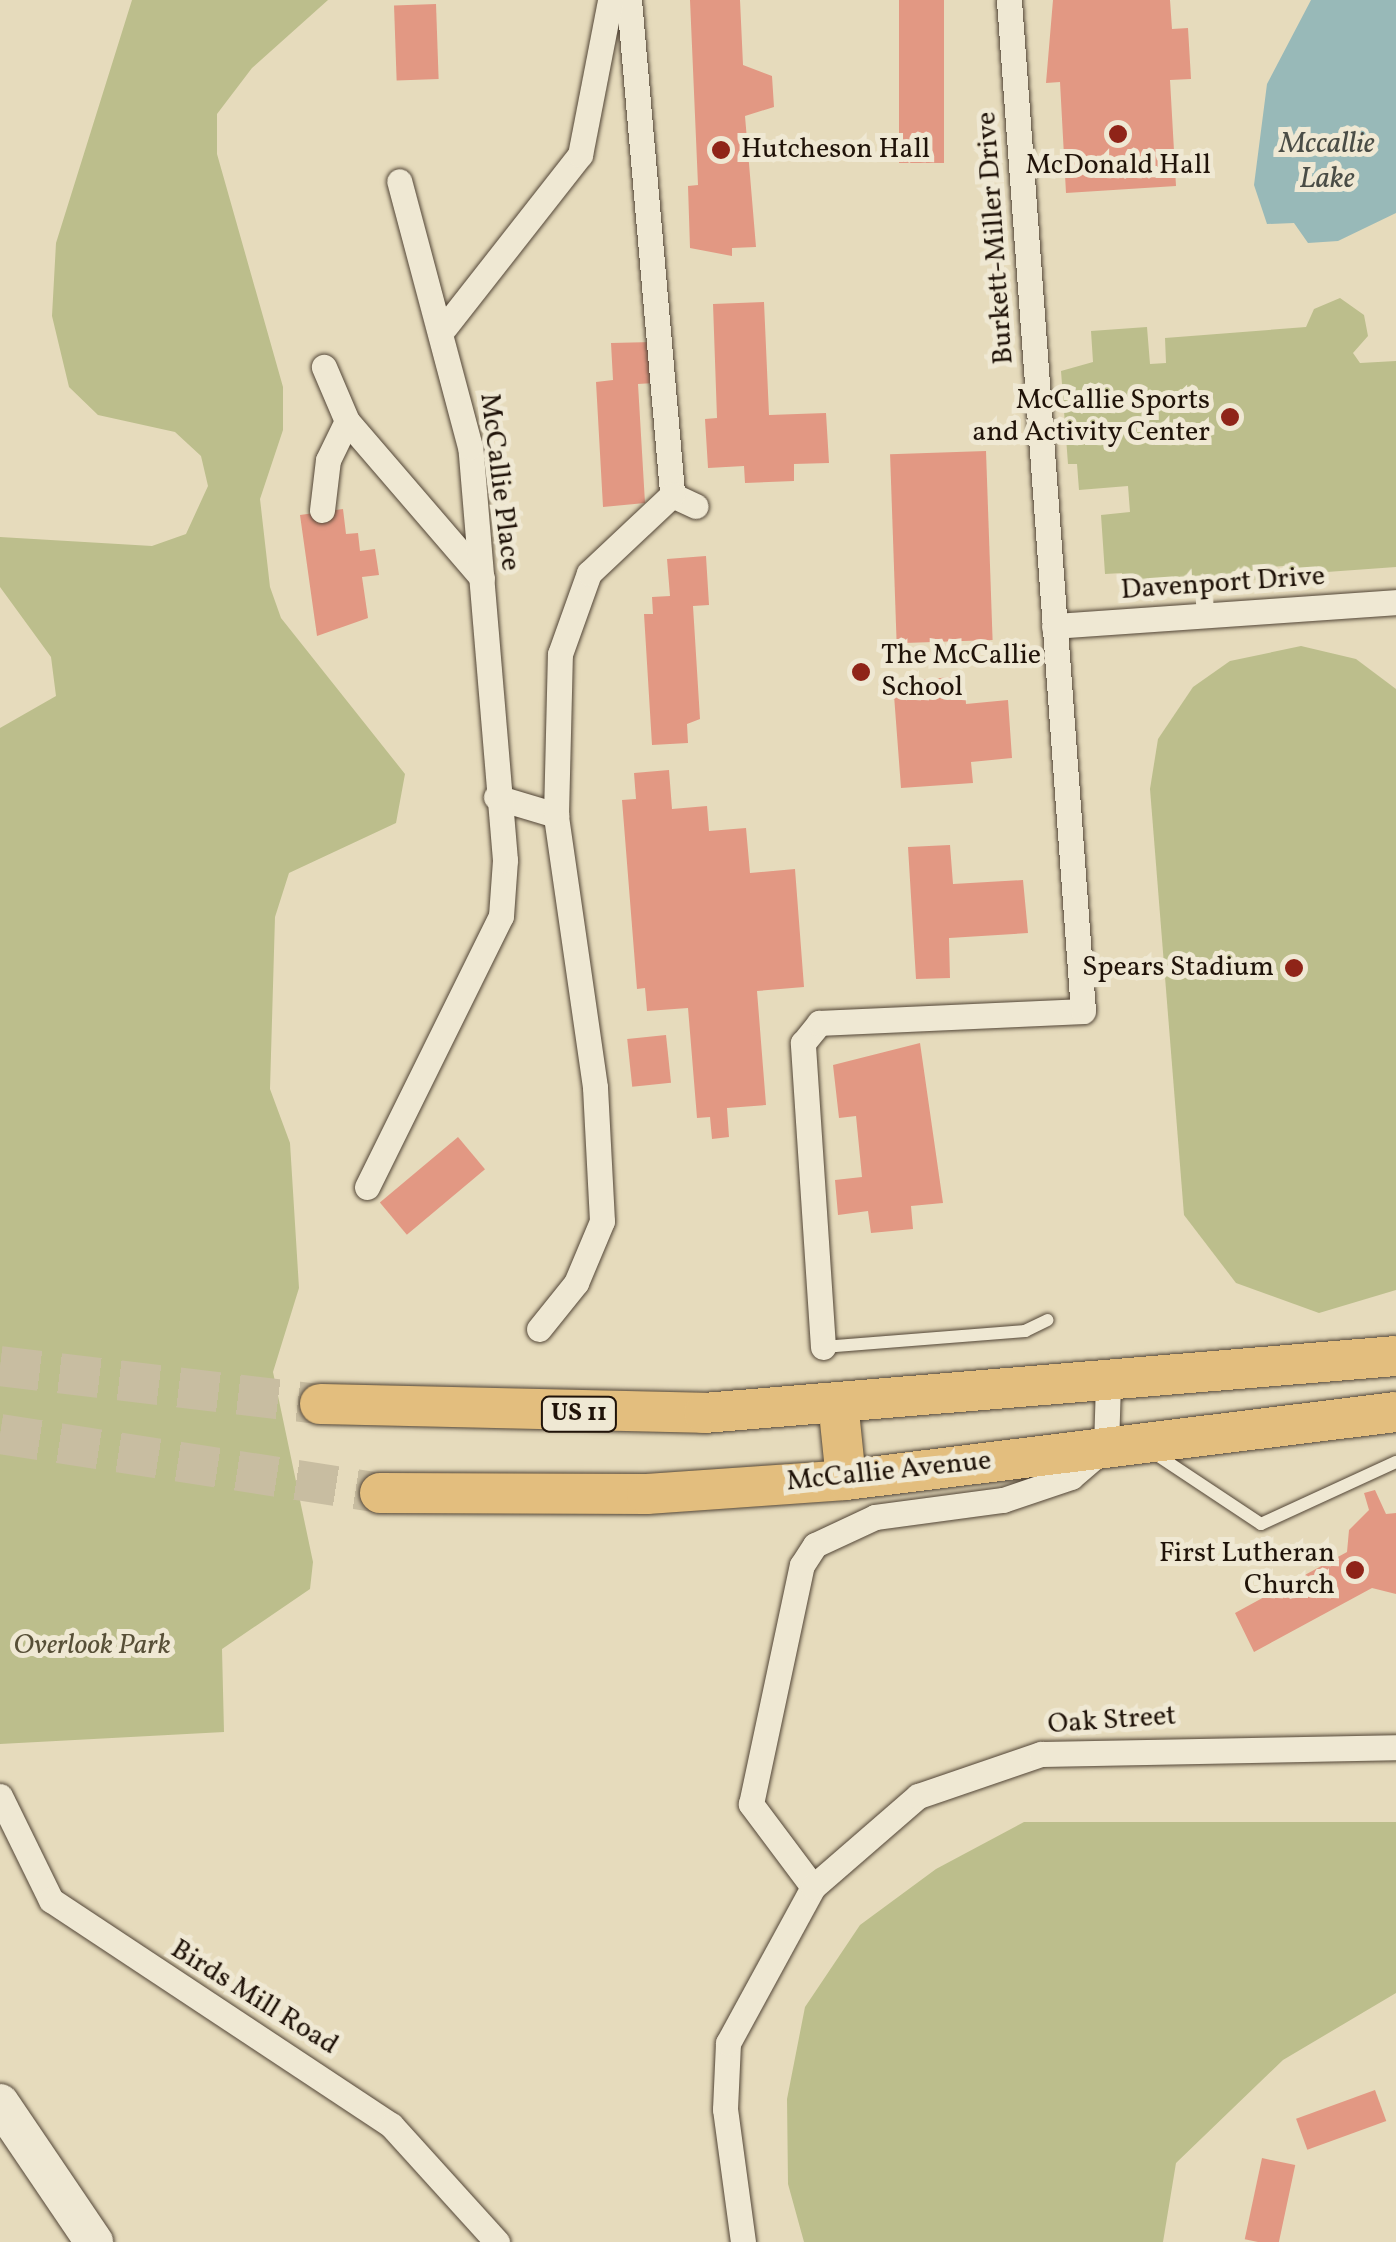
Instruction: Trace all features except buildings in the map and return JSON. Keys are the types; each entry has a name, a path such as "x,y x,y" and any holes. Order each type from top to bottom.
{"main road":[{"name":"US 11","path":"320,1404 684,1414 1108,1383 1396,1354"},
{"path":"838,1402 846,1480"},
{"name":"McCallie Avenue","path":"380,1493 647,1494 846,1480 1396,1412"}],"street":[{"path":"445,327 580,154 610,0"},
{"path":"539,1329 576,1283 602,1221 595,1086 556,815 560,654 588,573 684,501 629,0"},
{"name":"Burkett-Miller Drive","path":"823,1346 803,1042 819,1023 1082,1011 1009,0"},
{"name":"McCallie Place","path":"367,1186 501,916 482,578 470,447 445,327 399,181"},
{"path":"324,366 347,421 482,578"},
{"path":"322,510 328,460 347,421"},
{"name":"Davenport Drive","path":"1054,626 1396,602"},
{"path":"496,797 556,815"},
{"path":"743,2242 726,2109 728,2043 812,1887 752,1804 802,1564 838,1530 1004,1500 1071,1476 1124,1445 1108,1383"},
{"name":"Oak Street","path":"812,1887 918,1796 1041,1754 1396,1748"},
{"name":"Birds Mill Road","path":"0,1796 50,1900 391,2125 496,2242"},
{"path":"0,2103 94,2242"}],"lane":[{"path":"823,1346 1025,1331 1048,1320"},
{"path":"1124,1445 1260,1524 1396,1462"}],"green space":[{"name":"Overlook Park","path":"132,0 328,0 252,68 217,114 217,154 283,387 283,430 260,499 270,587 281,618 405,774 396,823 289,873 275,917 270,1089 290,1143 299,1288 273,1372 313,1562 310,1589 222,1649 224,1732 0,1744 0,728 56,696 51,657 0,587 0,537 152,546 186,534 208,486 201,456 175,432 98,415 69,387 52,316 56,243"},
{"name":"McCallie Sports and Activity Center","path":"1340,298 1364,315 1368,336 1353,353 1360,363 1396,361 1396,567 1285,575 1284,566 1257,568 1257,580 1124,591 1122,573 1105,574 1101,515 1130,512 1128,486 1079,490 1077,464 1068,464 1061,371 1093,362 1091,331 1147,327 1150,364 1166,363 1165,338 1306,327 1314,309"},
{"name":"Spears Stadium","path":"1301,646 1356,659 1396,689 1396,1290 1319,1313 1236,1283 1184,1215 1150,789 1158,739 1193,687 1230,661"},
{"path":"1024,1822 1396,1822 1396,1993 1283,2060 1176,2163 1163,2242 804,2242 788,2184 787,2099 805,2007 860,1925 936,1869"}],"water":[{"name":"Mccallie Lake","path":"1311,0 1396,0 1396,213 1338,241 1308,243 1294,223 1267,224 1254,185 1267,84"}],"tunnel":[{"path":"0,1366 320,1404"},
{"path":"0,1434 380,1493"}],"place":[{"name":"McDonald Hall","path":"1118,134"},
{"name":"Hutcheson Hall","path":"721,150"},
{"name":"McCallie Sports and Activity Center","path":"1230,417"},
{"name":"The McCallie School","path":"861,672"},
{"name":"Spears Stadium","path":"1294,968"},
{"name":"First Lutheran Church","path":"1355,1570"}]}
